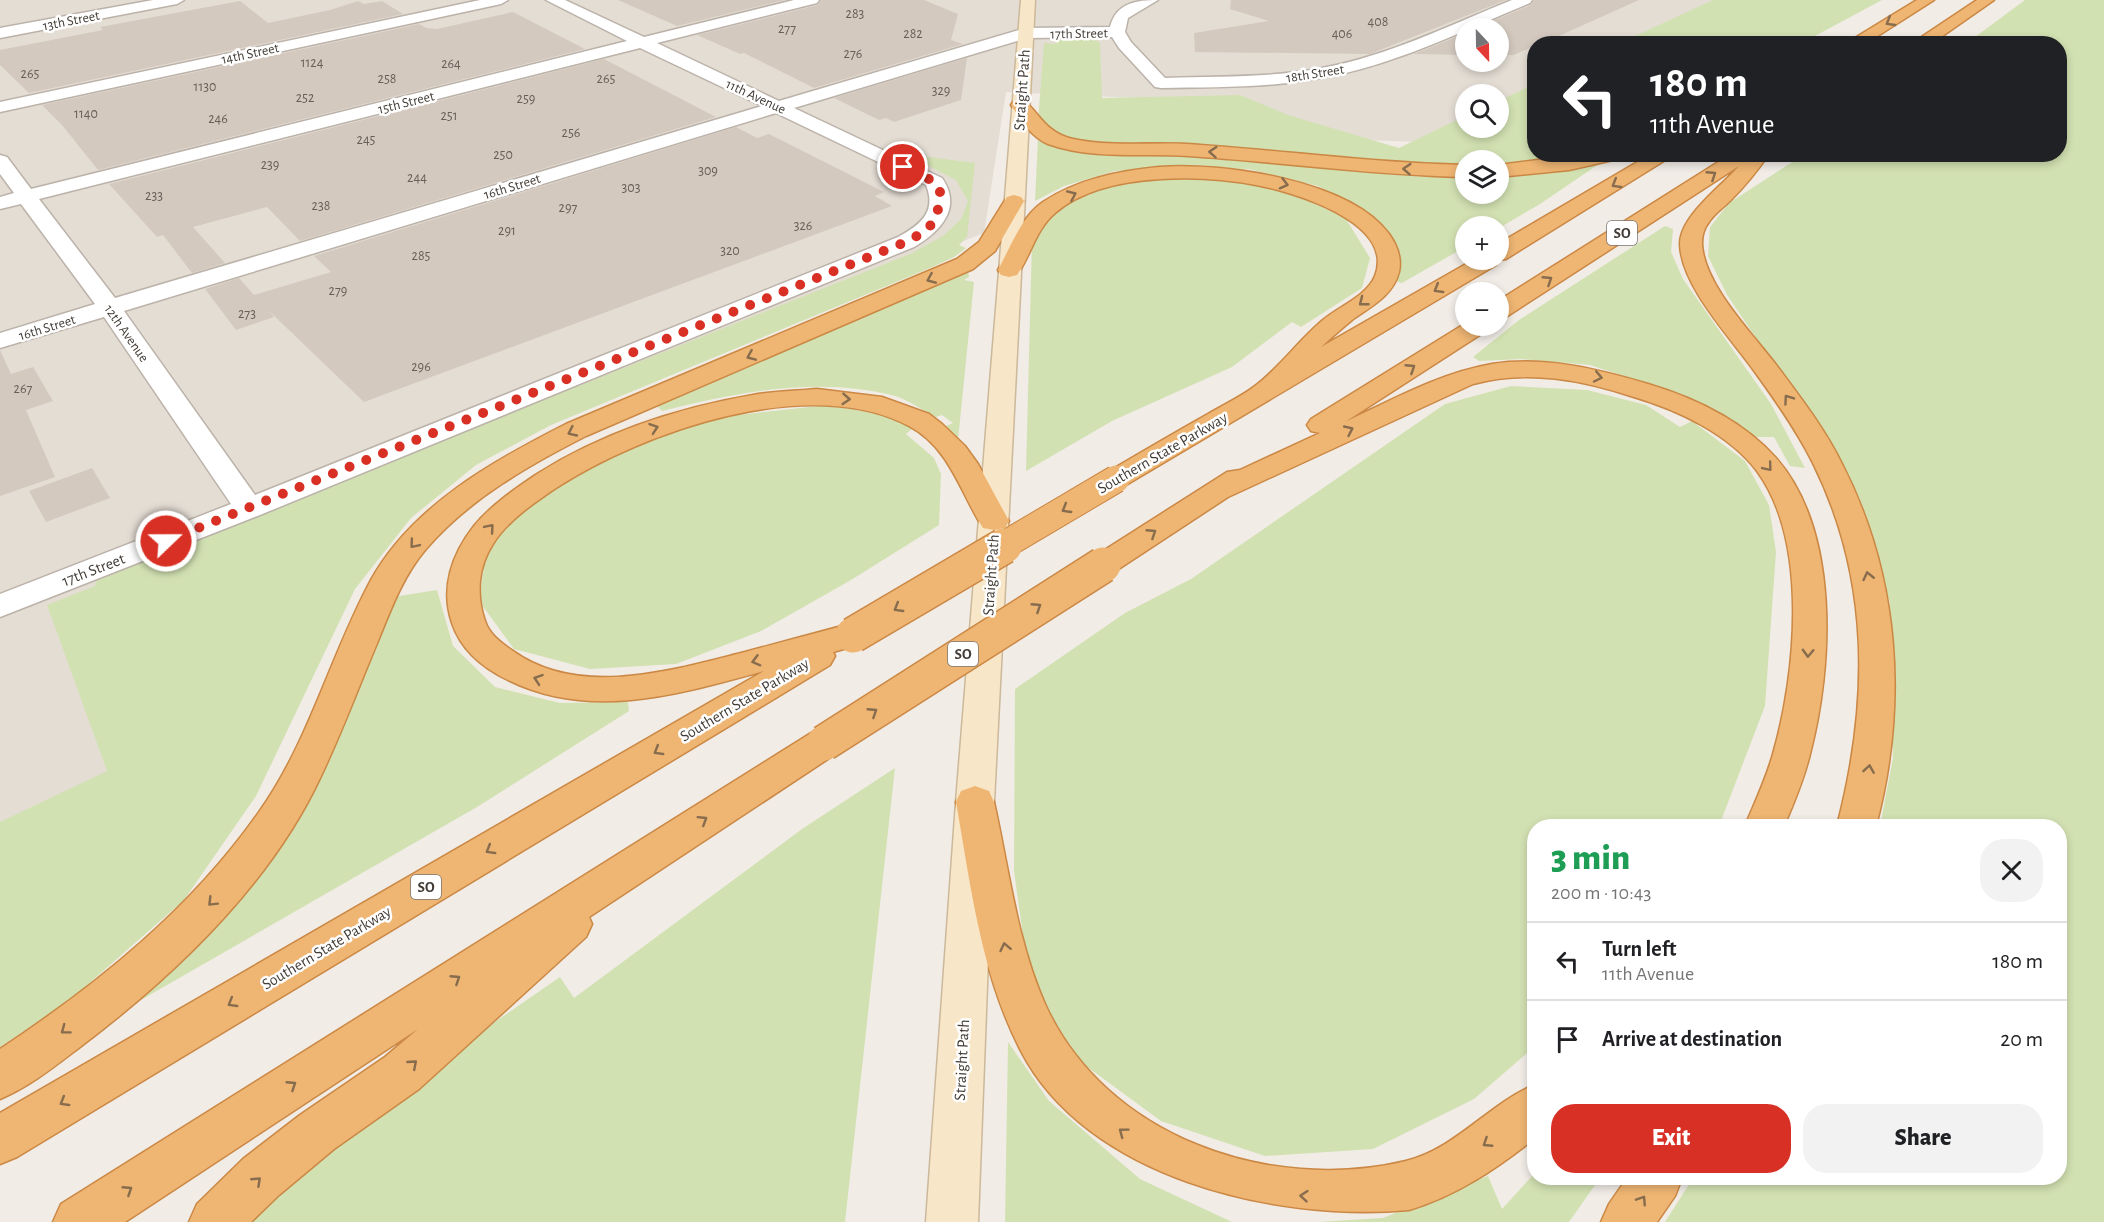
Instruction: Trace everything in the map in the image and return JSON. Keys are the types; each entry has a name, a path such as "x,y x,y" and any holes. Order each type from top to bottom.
{"highway":[{"path":"1866,36 1927,0"},
{"path":"1931,36 1987,0"},
{"path":"1020,105 1042,133 1056,140 1077,145 1182,150 1395,169 1455,171"},
{"path":"1509,170 1578,162"},
{"path":"1509,247 1653,162"},
{"name":"SO","path":"1509,305 1732,162"},
{"path":"1753,162 1728,192 1702,217 1692,233 1691,252 1704,282 1787,398 1822,455 1845,503 1861,549 1875,618 1878,668 1875,729 1865,799 1859,819"},
{"path":"1009,270 1035,223 1048,208 1084,189 1114,181 1164,174 1234,175 1285,184 1328,199 1362,218 1379,234 1389,259 1386,276 1375,293 1341,316 1263,393"},
{"path":"0,1076 60,1034 125,983 188,927 225,890 287,804 302,777 387,581 414,543 452,507 510,465 576,430 964,264 987,246 1014,201"},
{"name":"Southern State Parkway","path":"0,1140 1471,270"},
{"name":"SO","path":"79,1222 1461,336"},
{"path":"1220,490 1447,384 1495,372 1550,370 1608,379 1676,403 1718,424 1752,450 1768,466 1779,482 1794,513 1805,564 1809,630 1808,669 1793,753 1768,819"},
{"path":"853,635 684,680 624,689 569,687 519,672 483,646 471,630 465,613 462,583 470,558 485,532 518,499 564,469 615,443 666,423 723,408 766,402 808,398 857,400 879,404 917,419 936,431 959,456 994,521"},
{"path":"975,802 1010,970 1039,1039 1081,1096 1142,1146 1224,1181 1269,1193 1314,1197 1363,1195 1408,1186 1449,1167 1490,1143 1527,1114"},
{"path":"215,1222 261,1177 317,1132 402,1073 654,852"},
{"path":"1627,1222 1652,1185"}],"main road":[{"name":"Straight Path","path":"952,1222 975,802 1028,0"}],"street":[{"name":"13th Street","path":"0,33 177,0"},
{"name":"14th Street","path":"0,107 501,0"},
{"name":"11th Avenue","path":"553,0 935,182 940,192 940,207"},
{"name":"15th Street","path":"0,203 812,0"},
{"name":"17th Street","path":"1026,33 1117,32 1116,25 1122,16 1134,7 1151,0"},
{"name":"18th Street","path":"1117,32 1125,45 1161,83 1280,79 1354,66 1525,0"},
{"name":"16th Street","path":"0,341 1026,33"},
{"name":"12th Avenue","path":"0,161 110,308 249,508"},
{"name":"17th Street","path":"0,606 249,508 906,242 926,231 937,217 940,207"}],"shaded area":[{"path":"0,0 1723,0 1646,36 1527,36 1527,92 1509,101 1509,84 1455,84 1455,126 1420,142 1333,139 1224,102 1006,92 984,233 95,589 175,771 0,855"}],"green space":[{"path":"1713,0 1882,0 1815,36 1635,36"},
{"path":"2025,0 2104,0 2104,1222 1665,1222 1689,1185 2067,1185 2067,819 1881,819 1893,758 1890,603 1857,501 1817,428 1727,295 1708,256 1710,227 1729,203 1792,162 2067,162 2067,36 1976,36"},
{"path":"1065,37 1094,39 1100,43 1102,98 1240,95 1288,115 1399,148 1455,121 1455,138 1509,138 1509,96 1527,87 1527,161 1509,162 1509,150 1455,150 1455,166 1335,159 1216,146 1083,141 1061,137 1038,121 1044,43 1054,44"},
{"path":"1038,138 1135,151 1455,174 1455,204 1509,204 1509,174 1548,172 1599,164 1509,222 1509,216 1455,216 1455,253 1402,283 1391,280 1391,237 1368,212 1318,186 1249,169 1171,167 1115,171 1064,186 1035,201"},
{"path":"906,154 975,163 967,237 959,245 966,248 954,257 930,268 551,425 476,465 411,518 355,589 256,796 184,900 70,1000 0,1047 0,822 107,771 47,605 95,586 98,577 910,254 943,236 961,219 968,201 956,180"},
{"path":"1149,178 1221,178 1292,192 1346,219 1370,258 1362,288 1301,327 1292,322 1232,367 1112,421 1026,471 1032,240 1050,215 1086,193"},
{"path":"1665,226 1673,229 1671,252 1683,279 1771,404 1805,468 1790,466 1774,437 1752,437 1674,392 1590,365 1521,359 1479,361 1473,357 1499,336 1509,336 1509,328"},
{"path":"968,271 969,277 964,280 974,282 958,440 946,426 953,423 942,415 936,417 895,396 866,390 837,387 778,389 719,398 662,411 653,402"},
{"path":"1511,386 1587,390 1646,405 1680,427 1692,421 1745,461 1769,505 1776,552 1765,706 1722,819 1527,819 1527,1053 1474,1099 1373,1149 1265,1156 1161,1121 1082,1063 1030,985 1014,871 1015,689 1125,613 1191,579 1445,404"},
{"path":"827,405 895,417 914,427 906,434 934,458 941,474 939,525 851,580 761,631 676,664 590,669 514,649 479,601 487,548 527,506 615,450 720,417"},
{"path":"437,590 453,646 495,687 560,703 628,702 629,711 477,807 106,1020 290,830 341,732 393,597"},
{"path":"895,768 845,1222 237,1222 301,1156 560,977 574,998 802,829"},
{"path":"1008,1042 1049,1101 1140,1179 1232,1222 1005,1222"},
{"path":"1488,1176 1502,1209 1527,1182 1527,1185 1595,1185 1569,1222 1318,1222 1383,1218"}],"building":[{"path":"618,0 785,0 677,26"},
{"path":"821,0 924,0 958,14 951,40 963,44 814,88 744,53 740,54 697,35 818,5"},
{"path":"1231,0 1506,0 1461,18 1455,18 1455,20 1370,54 1195,52 1194,33 1269,21 1230,9"},
{"path":"1534,0 1639,0 1559,36 1527,36 1527,49 1514,55 1509,55 1509,18 1500,18 1531,5"},
{"path":"240,1 268,23 330,10 358,1 364,4 382,1 403,14 29,93 0,65 0,50 103,30 100,27"},
{"path":"513,12 585,49 98,170 62,125 42,105 419,24 426,28 437,29"},
{"path":"1455,37 1455,55 1413,54"},
{"path":"967,58 961,100 894,122 886,118 879,120 834,98"},
{"path":"604,59 716,117 300,241 267,207 193,227 225,263 192,273 163,235 157,237 109,184"},
{"path":"736,127 757,138 769,134 884,192 875,196 892,206 364,402 269,311 274,317 236,330 205,289 239,278 254,295 331,272 314,256"},
{"path":"0,350 11,374 33,367 53,401 26,410 55,477 0,496"},
{"path":"92,468 110,498 46,522 29,491"}],"route":[{"path":"166,541 906,242 926,231 937,217 940,192 935,182 903,167"}]}
